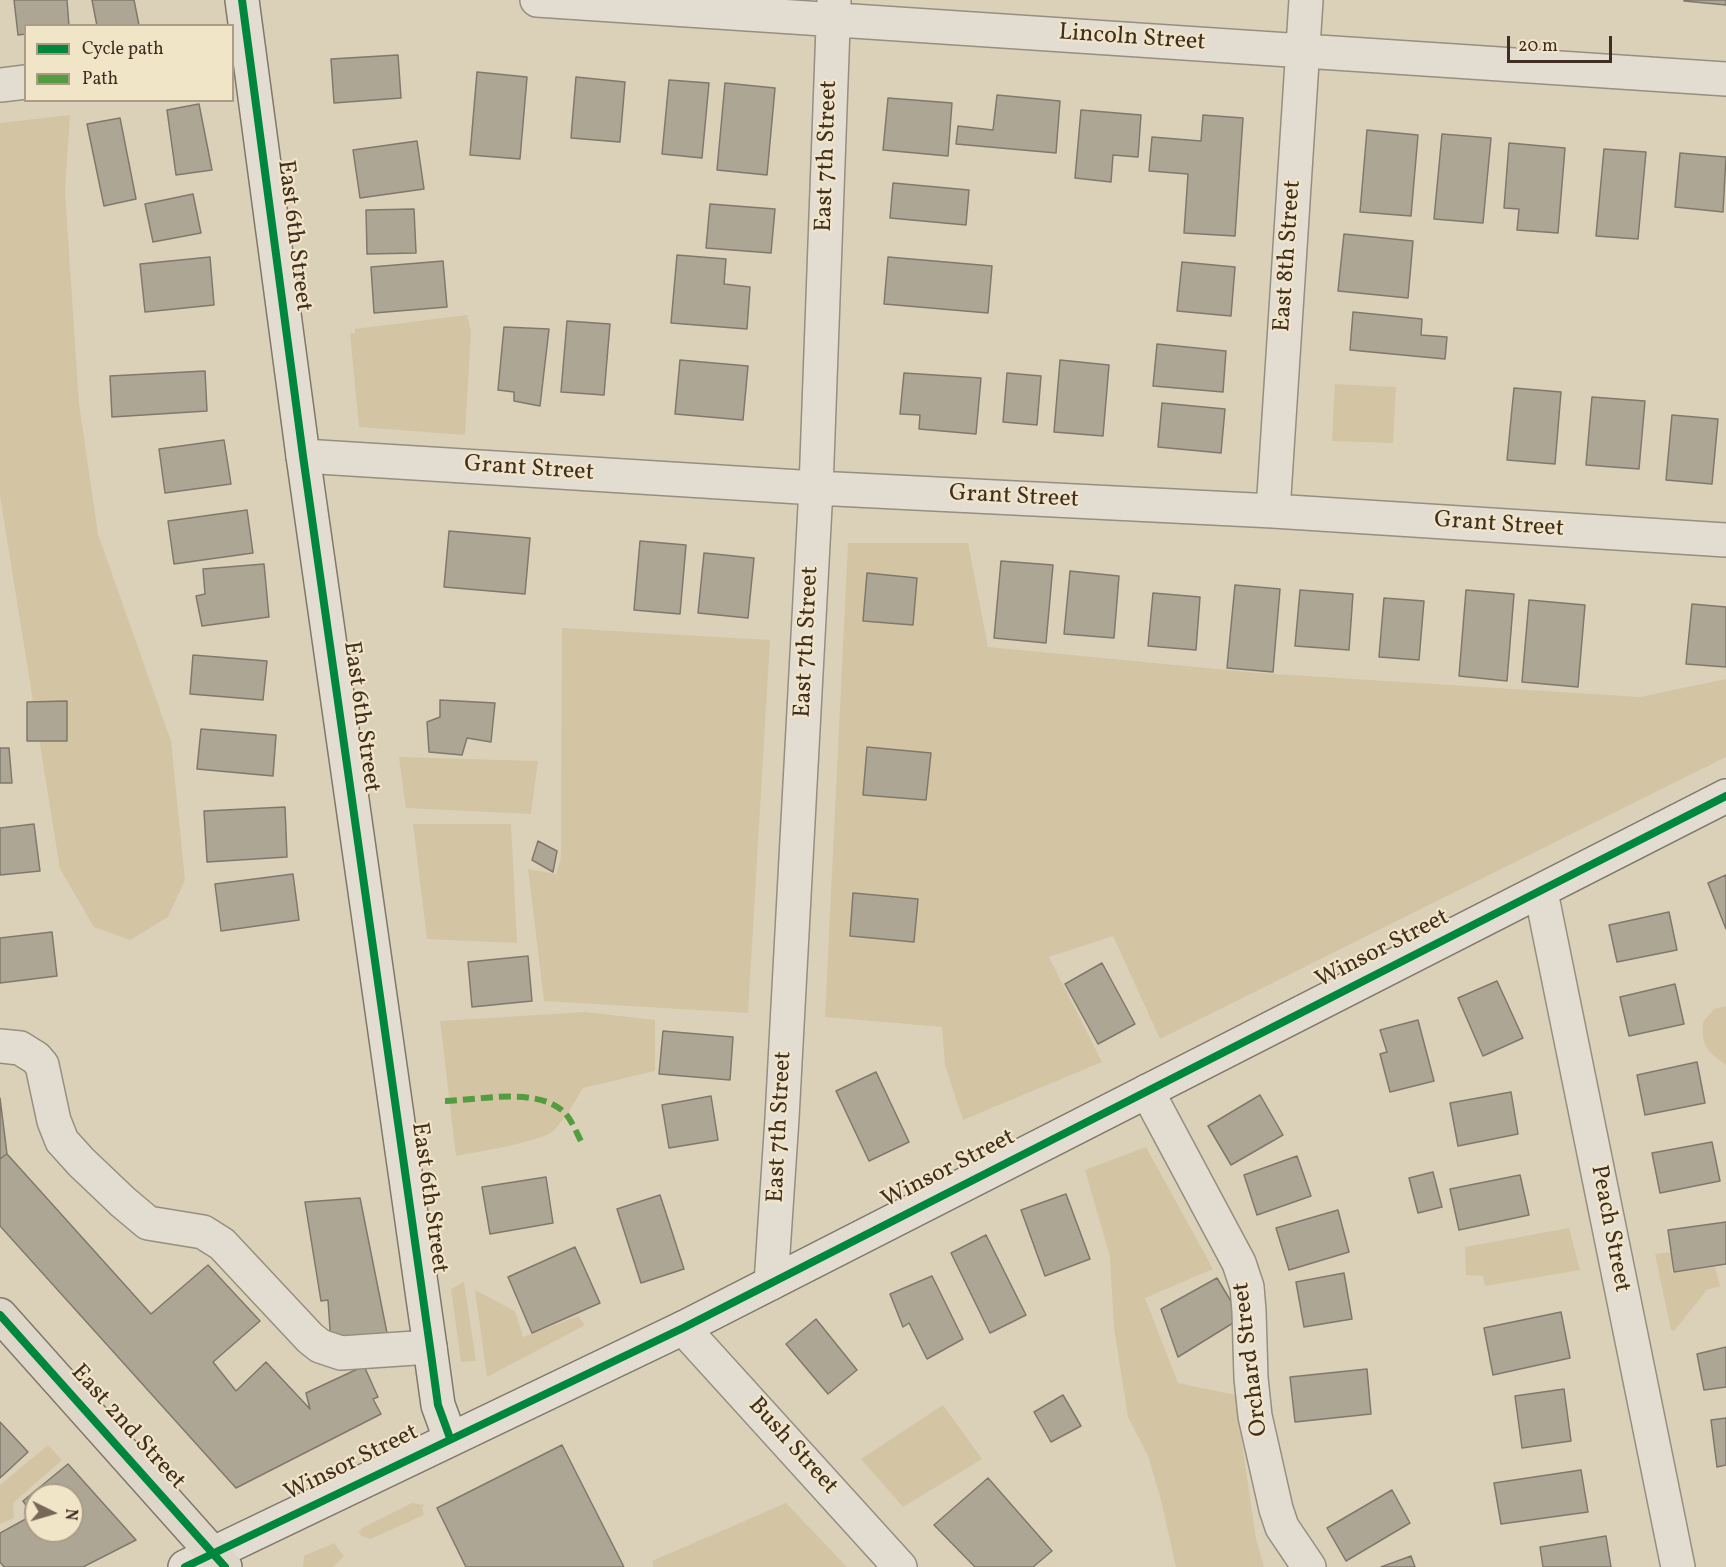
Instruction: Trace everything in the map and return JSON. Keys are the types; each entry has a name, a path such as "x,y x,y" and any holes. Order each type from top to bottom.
{"main road":[{"name":"East 2nd Street","path":"0,1315 208,1562"}],"street":[{"name":"East 6th Street","path":"242,0 241,53 303,456 438,1405 450,1438"},
{"name":"Lincoln Street","path":"537,0 834,10 1302,50 1726,79"},
{"name":"East 8th Street","path":"1273,511 1306,0"},
{"name":"East 7th Street","path":"771,1283 783,1107 816,488 834,10"},
{"path":"0,85 24,82"},
{"name":"Grant Street","path":"303,456 816,488 1273,511 1726,540"},
{"name":"Winsor Street","path":"208,1562 450,1438 683,1328 1726,796"},
{"name":"Peach Street","path":"1541,892 1678,1567"},
{"path":"0,1046 20,1048 36,1058 42,1065 54,1121 62,1140 81,1162 123,1202 148,1223 202,1232 222,1244 320,1346 341,1353 430,1347"},
{"name":"Orchard Street","path":"1147,1091 1239,1263 1247,1287 1255,1416 1273,1497 1282,1527 1309,1567"},
{"name":"Bush Street","path":"683,1328 900,1567"}],"shaded area":[{"path":"70,115 65,191 79,404 98,534 171,741 185,880 168,917 130,940 94,927 60,869 0,496 0,123"},
{"path":"467,315 471,331 465,435 359,427 350,333 355,333 355,329"},
{"path":"1335,384 1396,387 1393,443 1332,441"},
{"path":"848,543 968,543 988,647 1259,673 1640,697 1726,679 1726,757 1160,1039 1113,936 1049,957 1102,1062 963,1120 945,1065 942,1027 825,1017"},
{"path":"562,628 770,640 748,1013 544,1001 528,869 556,874 561,858"},
{"path":"399,757 538,761 531,814 406,808"},
{"path":"413,824 511,824 517,943 427,939"},
{"path":"1726,1006 1726,1065 1707,1048 1703,1038 1703,1022 1714,1009"},
{"path":"585,1012 655,1020 655,1071 583,1088 569,1111 553,1131 546,1135 522,1143 456,1156 440,1021"},
{"path":"1146,1147 1213,1269 1145,1298 1178,1383 1235,1395 1256,1539 1264,1567 1176,1567 1160,1496 1148,1456 1128,1417 1114,1328 1110,1257 1085,1170"},
{"path":"1569,1228 1580,1270 1485,1286 1483,1276 1466,1275 1465,1247"},
{"path":"1671,1252 1672,1273 1715,1267 1720,1286 1707,1290 1674,1331 1671,1330 1655,1254"},
{"path":"464,1282 476,1361 461,1362 451,1289"},
{"path":"475,1290 515,1311 523,1337 578,1316 585,1325 487,1377"},
{"path":"943,1405 982,1459 903,1507 861,1459"},
{"path":"48,1445 62,1460 36,1483 24,1483 24,1493 13,1503 14,1518 0,1524 0,1485"},
{"path":"412,1503 425,1505 422,1507 424,1515 370,1539 360,1535 362,1528"},
{"path":"786,1503 847,1567 653,1567 652,1561"},
{"path":"334,1543 344,1556 333,1567 303,1567 304,1556"}],"building":[{"path":"14,0 67,0 69,24 24,24 24,34 18,35"},
{"path":"92,0 134,0 139,24 97,24"},
{"path":"1726,0 1726,5 1684,1"},
{"path":"398,55 401,98 334,103 331,59"},
{"path":"477,72 527,77 520,159 470,155"},
{"path":"576,77 625,82 620,142 571,138"},
{"path":"669,80 709,83 702,158 662,154"},
{"path":"725,83 775,88 767,175 717,170"},
{"path":"997,95 1060,101 1056,153 956,144 958,126 993,130"},
{"path":"888,98 952,103 948,156 883,150"},
{"path":"199,104 212,170 176,175 167,110"},
{"path":"1081,110 1141,115 1138,157 1113,155 1111,182 1075,178"},
{"path":"1203,115 1243,118 1235,236 1184,233 1188,174 1149,171 1152,137 1201,141"},
{"path":"120,118 136,199 104,206 87,124"},
{"path":"1367,130 1418,135 1411,216 1360,212"},
{"path":"1442,134 1491,138 1483,223 1434,219"},
{"path":"417,141 424,189 360,198 353,150"},
{"path":"1509,143 1565,148 1558,233 1517,230 1519,209 1504,208"},
{"path":"1604,149 1646,152 1638,239 1596,236"},
{"path":"1680,153 1726,157 1723,212 1675,207"},
{"path":"893,183 969,190 966,225 890,218"},
{"path":"193,194 201,233 153,242 145,204"},
{"path":"710,204 775,209 771,253 706,248"},
{"path":"414,209 416,253 367,254 366,210"},
{"path":"1344,234 1413,241 1408,298 1338,291"},
{"path":"677,255 726,259 724,284 750,287 747,329 671,323"},
{"path":"210,257 214,305 145,312 140,264"},
{"path":"888,257 992,266 988,313 884,304"},
{"path":"443,261 447,307 374,313 371,267"},
{"path":"1182,262 1235,267 1231,316 1177,311"},
{"path":"1353,312 1422,319 1421,335 1447,337 1445,359 1350,350"},
{"path":"567,321 610,324 604,395 561,392"},
{"path":"504,327 549,329 540,406 514,401 514,392 498,390"},
{"path":"1157,344 1226,351 1223,392 1153,386"},
{"path":"680,360 748,366 743,420 675,414"},
{"path":"1060,360 1109,365 1103,436 1054,432"},
{"path":"205,371 207,411 112,417 110,376"},
{"path":"904,373 981,378 976,434 919,429 920,415 900,414"},
{"path":"1007,373 1041,376 1037,425 1003,422"},
{"path":"1514,388 1561,392 1555,464 1507,460"},
{"path":"1592,397 1645,401 1639,469 1586,465"},
{"path":"1162,403 1225,409 1221,453 1158,447"},
{"path":"1672,415 1718,419 1712,484 1666,480"},
{"path":"224,440 231,484 165,493 159,449"},
{"path":"247,510 253,553 174,564 168,521"},
{"path":"449,531 530,538 525,594 444,587"},
{"path":"640,541 686,545 680,614 634,610"},
{"path":"704,553 754,558 748,618 698,613"},
{"path":"1001,561 1053,565 1046,643 994,638"},
{"path":"264,564 269,617 202,626 196,596 205,594 203,569"},
{"path":"1070,571 1119,576 1114,638 1064,634"},
{"path":"867,573 917,578 913,625 863,621"},
{"path":"1235,585 1280,589 1273,672 1227,668"},
{"path":"1300,590 1353,594 1349,650 1295,646"},
{"path":"1466,590 1514,594 1507,681 1459,676"},
{"path":"1153,593 1200,597 1196,650 1148,646"},
{"path":"1384,598 1424,601 1419,660 1379,657"},
{"path":"1529,600 1585,605 1578,687 1522,682"},
{"path":"1692,604 1726,607 1726,667 1686,664"},
{"path":"193,655 267,661 263,700 190,694"},
{"path":"440,700 495,703 491,742 467,738 462,755 429,752 427,722 440,717"},
{"path":"67,701 67,741 27,741 27,702"},
{"path":"201,729 276,735 273,776 197,769"},
{"path":"867,747 931,753 926,800 863,795"},
{"path":"0,748 9,748 12,783 0,783"},
{"path":"285,807 287,857 207,862 204,811"},
{"path":"34,824 40,871 0,875 0,828"},
{"path":"538,841 557,851 553,872 532,860"},
{"path":"293,874 299,920 221,931 215,884"},
{"path":"1726,875 1726,929 1708,883"},
{"path":"853,893 918,899 914,942 850,936"},
{"path":"1669,912 1677,950 1617,962 1609,925"},
{"path":"52,932 57,976 0,983 0,938"},
{"path":"528,956 532,1001 472,1007 468,962"},
{"path":"1102,963 1135,1024 1098,1044 1065,984"},
{"path":"1497,981 1523,1038 1483,1056 1458,998"},
{"path":"1675,984 1684,1024 1629,1036 1620,997"},
{"path":"1418,1020 1434,1081 1390,1092 1380,1054 1387,1052 1380,1030"},
{"path":"663,1031 733,1037 730,1080 659,1074"},
{"path":"1697,1062 1705,1103 1645,1115 1637,1075"},
{"path":"876,1072 909,1142 869,1161 836,1091"},
{"path":"1511,1092 1518,1134 1458,1146 1450,1103"},
{"path":"1260,1095 1283,1135 1231,1165 1208,1126"},
{"path":"711,1096 718,1140 669,1148 662,1105"},
{"path":"0,1098 7,1154 0,1159"},
{"path":"1712,1142 1720,1181 1660,1193 1652,1153"},
{"path":"7,1154 151,1314 208,1265 260,1321 213,1362 236,1391 266,1362 310,1409 306,1393 364,1366 378,1397 373,1399 381,1414 236,1488 0,1226 0,1159"},
{"path":"1297,1156 1311,1196 1257,1215 1244,1175"},
{"path":"1433,1172 1442,1207 1418,1213 1409,1178"},
{"path":"1520,1175 1529,1215 1459,1230 1450,1189"},
{"path":"546,1177 553,1223 490,1234 482,1187"},
{"path":"1066,1194 1090,1259 1045,1276 1021,1210"},
{"path":"660,1195 684,1269 641,1283 617,1209"},
{"path":"360,1198 387,1333 331,1344 328,1300 321,1301 305,1202"},
{"path":"1338,1210 1349,1252 1289,1270 1276,1228"},
{"path":"1726,1222 1726,1264 1674,1272 1668,1230"},
{"path":"986,1235 1026,1315 990,1333 951,1253"},
{"path":"575,1247 600,1303 532,1333 508,1277"},
{"path":"1344,1273 1352,1319 1304,1327 1296,1282"},
{"path":"932,1276 963,1339 927,1359 909,1323 903,1327 890,1294"},
{"path":"1217,1278 1241,1318 1178,1357 1161,1309"},
{"path":"1561,1312 1570,1358 1493,1375 1484,1328"},
{"path":"816,1319 857,1370 828,1394 786,1344"},
{"path":"1726,1347 1726,1387 1704,1390 1697,1354"},
{"path":"1367,1369 1371,1414 1295,1422 1290,1377"},
{"path":"1564,1389 1571,1441 1522,1448 1515,1396"},
{"path":"1063,1395 1081,1426 1051,1442 1034,1412"},
{"path":"1726,1418 1726,1465 1717,1467 1711,1420"},
{"path":"0,1422 28,1452 0,1478"},
{"path":"562,1445 624,1567 466,1567 437,1508"},
{"path":"68,1464 136,1540 83,1567 4,1567 0,1562 0,1533 24,1520 24,1543 84,1543 84,1483 45,1483"},
{"path":"1581,1470 1588,1512 1501,1524 1494,1483"},
{"path":"988,1478 1052,1551 1033,1567 975,1567 934,1525"},
{"path":"1392,1490 1410,1523 1346,1561 1327,1528"},
{"path":"1606,1536 1611,1567 1543,1567 1540,1547"},
{"path":"1411,1556 1415,1567 1381,1567"}],"marked path":[{"path":"445,1101 506,1097 538,1099 563,1111 582,1143"}],"cycle path":[{"path":"242,0 303,456 438,1405 450,1438"},
{"path":"185,1567 683,1328 1726,796"},
{"path":"0,1315 225,1567"}]}
